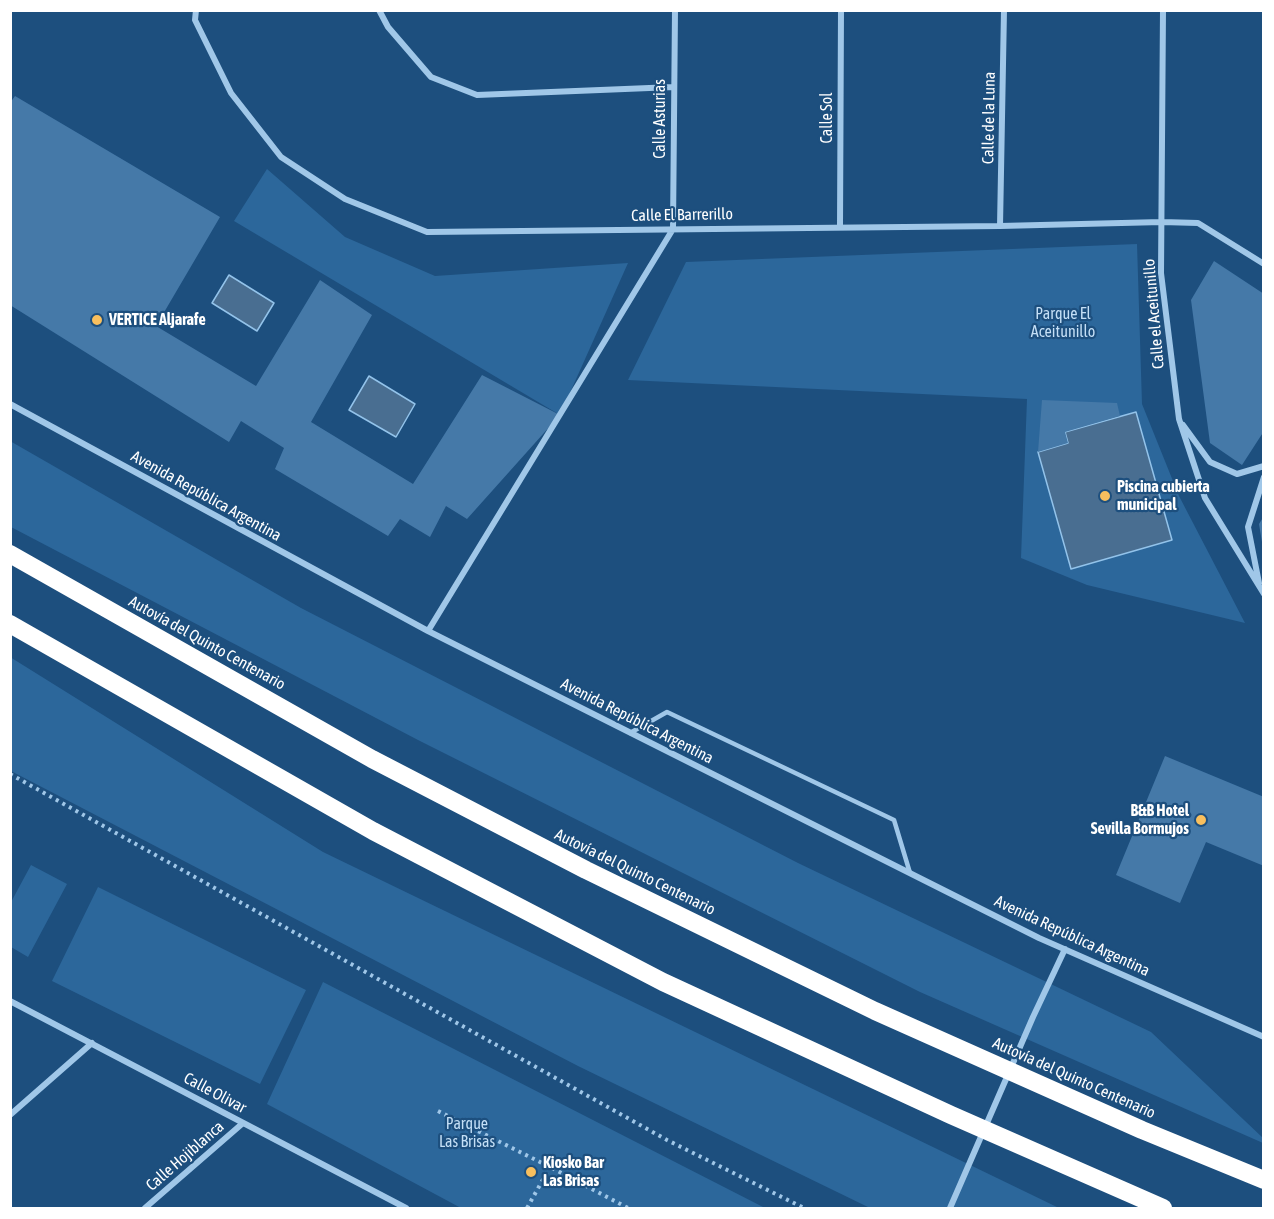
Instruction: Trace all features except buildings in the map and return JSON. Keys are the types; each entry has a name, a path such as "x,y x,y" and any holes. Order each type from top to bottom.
{"highway":[{"name":"Autovía del Quinto Centenario","path":"10,554 372,759 586,870 875,1011 1142,1130 1263,1180"},
{"path":"10,624 373,831 663,982 940,1110 1163,1209"}],"street":[{"name":"Calle El Barrerillo","path":"196,10 195,20 231,93 281,157 345,199 428,232 1198,223 1263,264"},
{"path":"379,10 388,27 431,77 477,95 674,87"},
{"name":"Calle Asturias","path":"673,229 675,10"},
{"name":"Calle Sol","path":"840,226 841,10"},
{"name":"Calle de la Luna","path":"1000,226 1004,10"},
{"name":"Calle el Aceitunillo","path":"1163,10 1161,273 1179,419 1206,498 1262,592"},
{"path":"428,632 673,229"},
{"name":"Avenida República Argentina","path":"10,404 428,632 1065,949 1263,1037"},
{"path":"1179,419 1210,462 1237,474 1263,466"},
{"path":"1262,592 1248,527 1263,477"},
{"path":"950,1209 1065,949"},
{"name":"Calle Olivar","path":"10,1001 406,1209"},
{"path":"10,1115 92,1043"},
{"name":"Calle Hojiblanca","path":"145,1209 243,1123"}],"lane":[{"path":"630,733 667,712 894,820 910,873"}],"path":[{"path":"10,774 667,1140 804,1209"},
{"path":"438,1111 628,1209"},
{"path":"527,1209 550,1167"}],"green space":[{"path":"267,169 345,237 435,276 628,263 560,415 234,221"},
{"name":"Parque El Aceitunillo","path":"1137,244 1142,404 1179,496 1245,623 1087,585 1021,558 1027,399 628,380 686,262"},
{"path":"10,441 301,608 798,863 1151,1032 1263,1138 1263,1143 920,992 418,740 11,527"},
{"path":"10,657 323,852 1059,1208 870,1208 578,1066 11,771"},
{"path":"31,865 67,884 28,957 11,947 10,904"},
{"path":"98,887 306,990 260,1084 52,981"},
{"name":"Parque Las Brisas","path":"323,982 765,1208 461,1208 267,1104"}],"shaded area":[{"path":"229,275 274,303 257,331 212,303"},
{"path":"369,376 415,404 396,437 349,410"},
{"name":"Piscina cubierta municipal","path":"1136,412 1172,540 1071,569 1038,452 1068,443 1065,432"}],"place":[{"name":"VERTICE Aljarafe","path":"97,320"},
{"name":"Piscina cubierta municipal","path":"1105,496"},
{"name":"B&B Hotel Sevilla Bormujos","path":"1201,820"},
{"name":"Kiosko Bar Las Brisas","path":"531,1172"}]}
